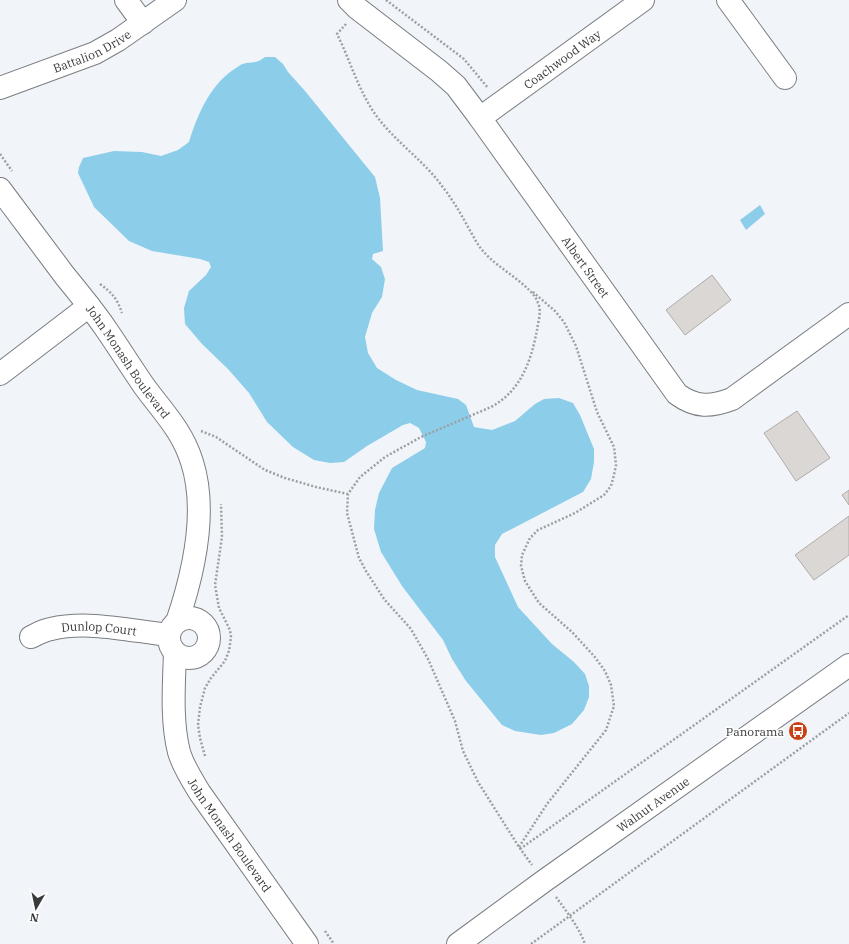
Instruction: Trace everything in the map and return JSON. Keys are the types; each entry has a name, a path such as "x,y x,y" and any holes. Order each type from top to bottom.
{"street":[{"path":"126,0 142,23"},
{"name":"Battalion Drive","path":"0,88 95,53 118,40 175,0"},
{"name":"Coachwood Way","path":"480,118 643,0"},
{"path":"728,0 785,78"},
{"name":"Albert Street","path":"353,4 456,86 677,394 685,400 706,406 719,404 732,399 849,314"},
{"name":"John Monash Boulevard","path":"0,189 105,328 145,387 175,425 185,444 192,463 197,487 199,511 194,556 184,603 173,637 175,715 179,752 189,775 200,793 308,944"},
{"path":"0,374 89,306"},
{"name":"John Monash Boulevard","path":"194,556 197,595 203,623"},
{"path":"190,618 203,623 207,628 209,641 208,647 204,652 192,658 180,656 173,637 183,619 190,618"},
{"name":"Dunlop Court","path":"31,637 49,629 69,625 91,625 173,637"},
{"name":"John Monash Boulevard","path":"175,715 185,685 204,652"},
{"name":"Walnut Avenue","path":"458,944 544,881 849,665"}],"path":[{"path":"353,4 337,34 361,92 369,106 394,137 440,182 458,209 483,252 504,271 555,311 564,322 578,352 597,412 614,447 616,465 614,476 611,486 604,495 575,513 538,530 530,538 522,555 521,566 525,581 530,591 539,603 572,632 598,661 605,671 611,686 614,706 606,730 547,804 520,848"},
{"path":"531,291 540,309 534,345 527,368 520,382 500,403 421,437 380,461 360,477 348,494 347,513 359,558 384,599 411,629 428,659 455,721 463,751 478,782 520,848 570,916 583,937 585,944"},
{"path":"198,430 216,437 265,470 291,480 348,494"},
{"path":"520,848 849,614"},
{"path":"531,944 849,713"}],"water":[{"path":"265,57 275,57 283,64 375,177 380,198 383,251 373,254 372,259 381,267 385,279 382,297 372,313 365,337 368,353 377,368 396,380 417,390 458,399 466,405 474,427 492,430 515,421 535,404 544,399 559,398 573,403 580,415 594,449 594,462 591,479 583,492 502,534 495,545 495,557 518,607 552,644 574,662 585,674 589,686 589,697 584,710 572,724 554,733 541,735 515,731 502,725 466,681 452,659 443,640 402,586 381,552 374,529 375,510 379,493 392,468 425,448 426,442 419,428 410,423 403,425 367,446 344,462 330,463 314,460 293,447 267,422 249,393 185,324 184,308 189,291 206,275 211,267 209,262 200,259 152,251 129,241 94,207 78,173 83,158 114,151 142,152 161,156 178,150 189,142 201,109 213,89 229,73 242,64 258,61"},
{"path":"760,205 765,214 746,230 740,220"}],"building":[{"path":"712,275 731,300 685,335 666,310"},
{"path":"797,411 830,458 796,481 764,433"},
{"path":"849,490 849,505 842,495"},
{"path":"849,516 849,555 814,580 795,555"}],"place":[{"name":"Panorama","path":"798,731"}]}
